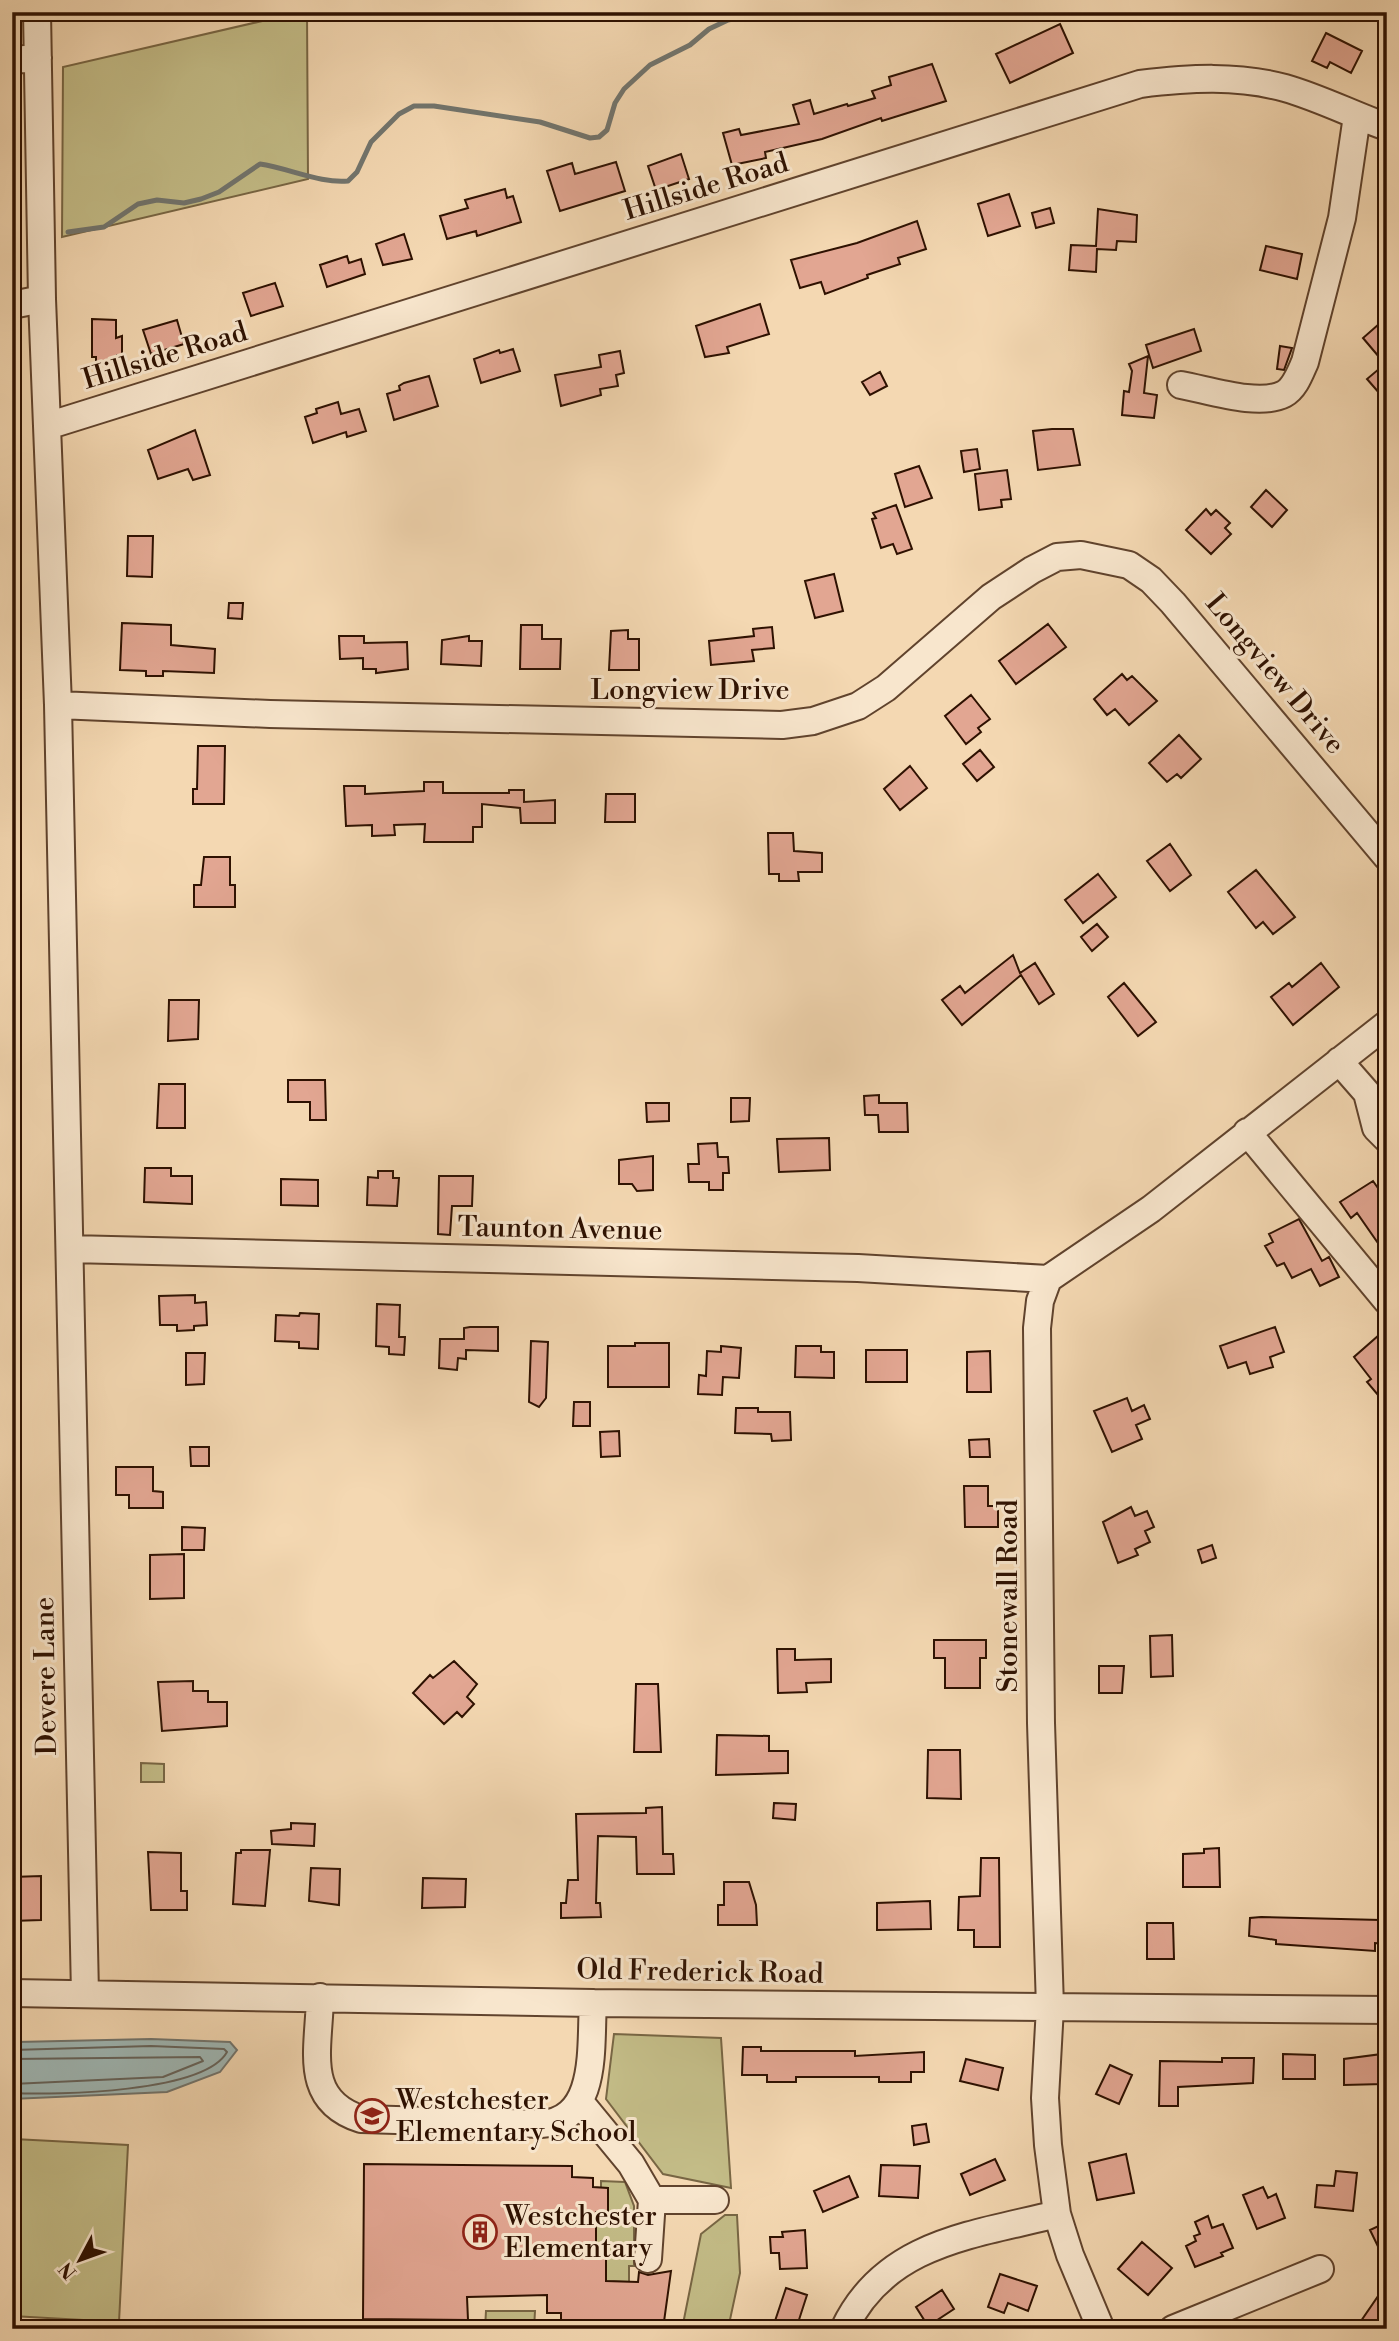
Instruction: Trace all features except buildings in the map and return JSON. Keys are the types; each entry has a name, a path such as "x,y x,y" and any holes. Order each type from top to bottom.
{"street":[{"name":"Devere Lane","path":"37,12 25,59 42,299 58,705 85,1994"},
{"name":"Hillside Road","path":"47,426 1140,85 1218,77 1249,81 1286,88 1387,127"},
{"path":"1181,384 1264,401 1286,393 1298,380 1342,218 1357,117"},
{"path":"12,305 42,299"},
{"name":"Longview Drive","path":"58,705 270,714 683,723 782,725 813,721 858,706 886,688 991,597 1032,569 1057,558 1106,558 1129,565 1166,595 1387,856"},
{"path":"1048,1279 1151,1209 1387,1024"},
{"path":"1339,1061 1367,1094 1376,1128 1387,1139"},
{"path":"1247,1132 1387,1301"},
{"name":"Taunton Avenue","path":"70,1249 858,1268 1048,1279"},
{"name":"Stonewall Road","path":"1048,1279 1040,1301 1037,1328 1041,1723 1050,2007 1045,2098 1057,2214 1070,2255 1101,2329"},
{"name":"Old Frederick Road","path":"12,1993 593,2003 1387,2010"},
{"path":"320,1997 319,2081 324,2096 333,2106 361,2119 557,2123 571,2113 587,2083 593,2003"},
{"path":"579,2102 631,2164 652,2200 648,2259"},
{"path":"652,2200 715,2200"},
{"path":"844,2329 863,2297 883,2274 911,2256 942,2244 1057,2214"},
{"path":"1173,2329 1320,2269"}],"shaded area":[{"path":"307,12 308,179 62,237 63,67"},
{"path":"141,1763 164,1764 164,1782 141,1782"},
{"path":"614,2034 721,2038 731,2188 663,2174 606,2099"},
{"path":"14,2139 128,2145 119,2322 12,2316"},
{"path":"601,2181 625,2182 634,2206 634,2266 629,2266 629,2282 595,2281 606,2252 596,2252 596,2212 608,2212 608,2188 601,2188"},
{"path":"725,2215 737,2215 740,2273 728,2329 682,2329 701,2234"},
{"path":"486,2311 535,2311 534,2329 485,2329"}],"water":[{"path":"151,2039 230,2042 237,2050 220,2072 167,2092 12,2099 12,2044"}],"waterway":[{"path":"68,232 104,227 138,204 157,200 184,203 201,199 219,192 260,164 316,178 348,181 357,172 371,142 399,114 414,106 434,106 540,122 590,138 599,137 607,130 615,103 624,89 650,65 690,45 709,29 728,20 767,12"}],"place":[{"name":"Westchester Elementary School","path":"372,2116"},
{"name":"Westchester Elementary","path":"480,2232"}]}
